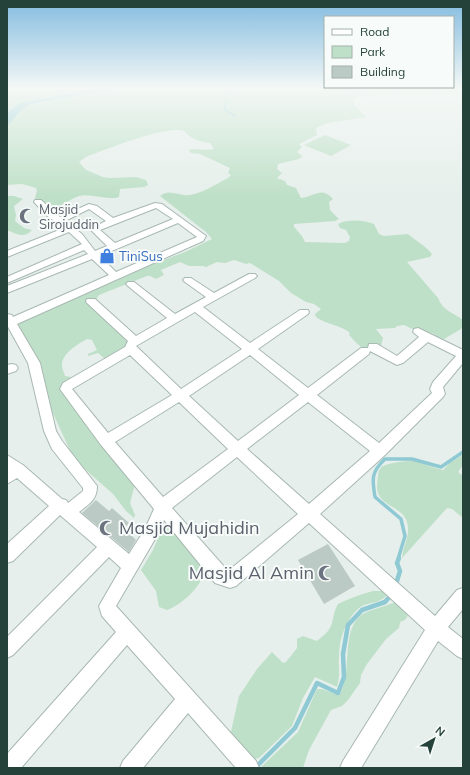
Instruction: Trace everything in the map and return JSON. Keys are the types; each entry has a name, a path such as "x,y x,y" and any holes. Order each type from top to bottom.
{"street":[{"path":"38,202 51,216 70,228 114,276"},
{"path":"7,555 65,508 90,494 90,486 57,445 50,431 34,363 9,319 114,276 202,237 159,206 155,205 94,229 114,247"},
{"path":"59,222 89,206 113,222"},
{"path":"7,290 179,220"},
{"path":"7,254 70,228"},
{"path":"7,280 85,246"},
{"path":"248,767 108,610 107,606 153,527 163,506 369,349 397,361 423,335 463,355 437,385 436,389 439,394 380,451 309,514 230,580 221,577 163,506 106,441 66,388 175,319 252,276"},
{"path":"188,280 213,297"},
{"path":"131,284 175,319"},
{"path":"91,301 181,395 237,449 400,596 463,650"},
{"path":"196,307 380,451"},
{"path":"106,441 181,395 304,312"},
{"path":"11,469 65,508 131,566"},
{"path":"7,650 108,547"},
{"path":"350,768 436,628 463,596"},
{"path":"8,768 128,632"},
{"path":"130,768 188,698"}],"green space":[{"path":"8,124 324,124 316,128 317,135 299,144 302,147 297,152 302,156 299,159 278,164 277,169 282,173 277,178 285,181 287,185 296,188 301,198 322,192 329,195 333,199 329,202 330,210 339,219 335,221 294,224 294,227 305,242 345,243 349,241 350,237 346,230 340,228 338,224 346,221 361,221 374,224 379,234 384,236 408,234 432,254 430,257 407,262 438,298 442,306 463,320 463,326 461,329 444,339 439,338 432,333 419,332 404,325 397,326 395,328 376,329 383,338 382,348 373,352 368,351 356,343 349,335 350,333 346,330 316,317 315,314 321,309 314,304 306,302 291,293 279,281 250,263 246,264 234,260 225,263 217,262 206,267 189,266 180,262 161,270 164,275 156,279 147,276 99,295 95,301 128,337 128,344 105,359 98,353 88,356 88,354 97,350 92,340 87,339 65,355 62,366 65,376 71,377 66,384 135,484 130,503 135,515 134,518 126,511 113,494 79,464 72,455 17,327 20,322 129,273 185,252 212,239 206,232 160,196 168,193 190,195 200,192 228,178 231,175 228,173 230,168 200,154 191,153 189,150 214,149 210,143 189,136 184,131 175,130 150,135 86,157 79,162 86,170 103,177 136,177 146,180 148,185 144,187 120,189 119,197 116,198 82,195 62,205 64,211 57,213 42,206 35,198 37,191 36,188 22,184 7,185 7,126"},
{"path":"325,135 351,145 331,156 304,145"},
{"path":"7,196 14,196 23,199 14,206 16,215 15,221 24,228 32,230 29,233 20,235 7,230"},
{"path":"463,455 463,465 458,472 463,476 463,518 452,509 447,508 402,558 408,532 407,522 405,517 398,510 385,502 379,495 377,486 380,469 383,466 390,464 405,461 416,461 443,470 450,463"},
{"path":"164,524 176,531 205,566 201,580 192,592 180,603 167,610 159,607 156,591 141,570 153,550"},
{"path":"373,591 384,591 387,595 377,602 362,606 350,618 340,643 337,687 315,677 303,698 292,726 259,758 250,760 230,736 239,696 257,669 272,652 283,663 286,662 297,648 297,639 303,636 317,641 326,633 331,626 338,604"},
{"path":"398,601 408,611 407,617 400,622 399,628 386,639 367,664 361,675 360,683 348,700 342,706 331,710 309,750 303,768 260,768 298,732 317,689 334,694 340,694 346,675 351,632 361,615"}],"building":[{"name":"Masjid Mujahidin","path":"96,500 109,511 112,508 129,523 124,528 136,540 129,552 82,513"},
{"name":"Masjid Al Amin","path":"328,544 355,586 324,604 298,560"}],"waterway":[{"path":"398,559 405,536 401,519 375,497 373,480 377,468 385,459 412,459 441,467 463,452"},
{"path":"396,584 400,571 397,563 399,558"},
{"path":"255,768 295,728 317,683 338,693 344,677 343,654 348,625 362,610 385,602 391,595"}],"place":[{"name":"Masjid Sirojuddin","path":"27,216"},
{"name":"TiniSus","path":"107,256"},
{"name":"Masjid Mujahidin","path":"107,528"},
{"name":"Masjid Al Amin","path":"326,573"}]}
